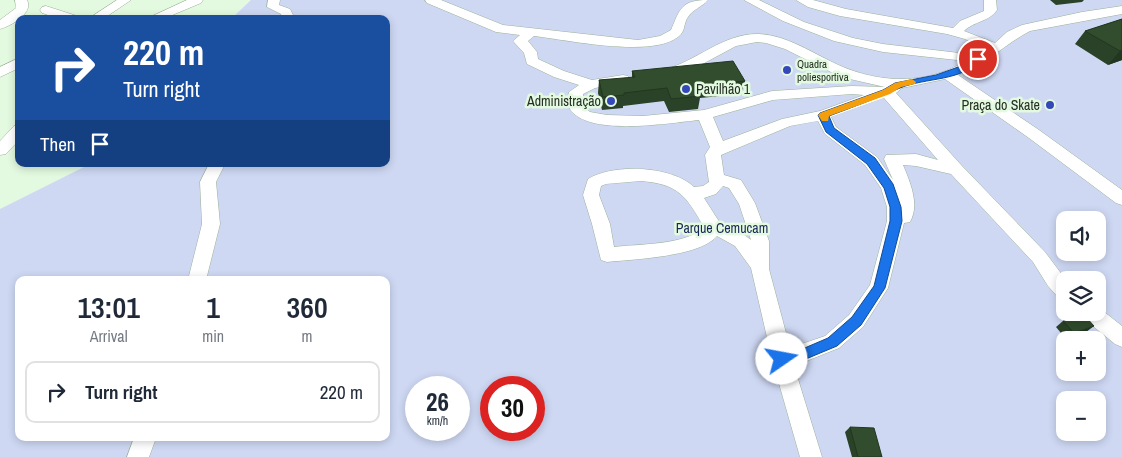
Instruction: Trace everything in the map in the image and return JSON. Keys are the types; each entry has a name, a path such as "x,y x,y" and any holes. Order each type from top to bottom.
{"street":[{"path":"0,25 22,9 23,4 21,0"},
{"path":"101,15 125,0"},
{"path":"161,15 197,0"},
{"path":"274,0 273,7 286,12 287,15"},
{"path":"431,0 501,29 638,44 658,41 678,32 680,27 679,21 683,14 690,6 702,0"},
{"path":"750,0 830,36 851,42 978,59"},
{"path":"802,0 835,11 926,26 955,33 980,40 995,49"},
{"path":"955,33 964,24 988,14 991,10 990,0"},
{"path":"1091,4 1103,12"},
{"path":"46,10 61,15"},
{"path":"692,194 711,190 717,182 714,151 787,122 823,115 892,89 964,68 995,49 1012,35 1026,28 1103,12 1122,10"},
{"path":"530,33 520,41 530,52 532,61 591,84"},
{"path":"892,89 772,96 704,115 643,120 607,120 585,116 577,109 576,92 591,84 679,71 718,48 738,40 759,37 781,43 845,74 892,89 956,170 1039,257 1056,282"},
{"path":"0,73 15,64"},
{"path":"947,74 1049,144 1122,199"},
{"path":"704,115 719,149"},
{"path":"823,115 830,130 871,161 889,187 896,207 896,221 879,288 856,321 832,342"},
{"path":"0,150 15,134"},
{"path":"782,359 801,355 832,342 863,325 888,289 903,224 905,189 892,159 916,160 956,170"},
{"path":"198,276 211,224 208,182 216,167"},
{"path":"714,228 705,238 687,245 607,255 599,217 591,195 594,183 602,178 660,175 680,183 700,204 714,228 731,233 747,246 760,269"},
{"path":"716,178 735,184 747,203 760,241 760,269 782,359 810,457"},
{"path":"1101,321 1122,338"},
{"path":"138,457 145,441"}],"green space":[{"name":"Parque Cemucam","path":"251,0 1122,0 1122,457 0,457 0,209 84,167 390,167 390,15 235,15"}],"building":[{"path":"1122,19 1122,50 1120,51 1085,31"},
{"path":"733,61 745,81 697,86 701,96 671,99 667,88 603,97 599,80 635,77 632,71"},
{"path":"1063,321 1089,321 1094,326 1080,331 1072,331"},
{"path":"850,427 874,428 882,457 858,457"}],"slow traffic":[{"path":"825,119 823,115 886,92 898,85 912,82"}],"place":[{"name":"Quadra poliesportiva","path":"787,70"},
{"name":"Pavilhão 1","path":"686,89"},
{"name":"Administração","path":"611,101"},
{"name":"Praça do Skate","path":"1050,105"}],"route":[{"path":"782,359 801,355 832,342 856,321 879,288 896,221 896,207 889,187 871,161 830,130 823,115 886,92 898,85 938,77 964,68 978,59"}]}
